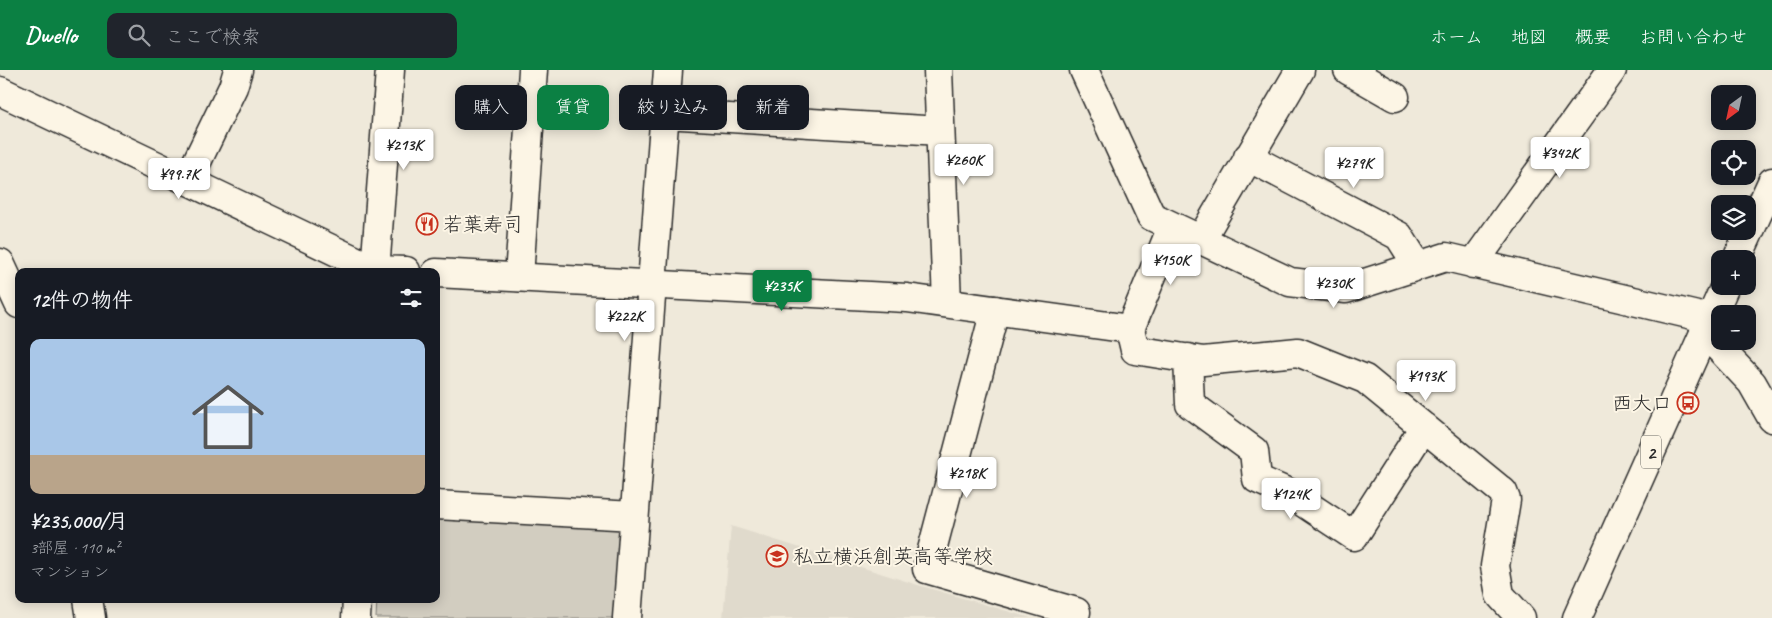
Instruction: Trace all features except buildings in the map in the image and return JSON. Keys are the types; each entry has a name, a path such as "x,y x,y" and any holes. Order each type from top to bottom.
{"street":[{"path":"188,180 233,87 238,70"},
{"path":"375,268 390,70"},
{"path":"518,277 533,70"},
{"path":"667,85 668,70"},
{"path":"938,70 947,303"},
{"path":"1084,70 1151,216 1172,227 1290,282 1346,289 1446,257 1707,326 1752,383 1772,418"},
{"path":"1200,241 1300,70"},
{"path":"1348,70 1395,97"},
{"path":"1473,264 1612,70"},
{"path":"0,91 371,268"},
{"path":"727,118 940,131"},
{"path":"627,618 664,130"},
{"path":"1248,157 1399,236 1418,266"},
{"path":"1743,250 1770,196"},
{"path":"1172,227 1130,329 1134,350 1203,361 1298,352 1365,379 1503,492 1506,500 1495,566 1500,595 1521,618"},
{"path":"0,263 15,295"},
{"path":"440,273 907,298 1130,329"},
{"name":"2","path":"1577,618 1721,295"},
{"path":"995,310 928,569 1076,612"},
{"path":"1188,358 1190,404 1254,451 1257,479 1289,493 1354,536 1424,427"},
{"path":"440,505 634,516"},
{"path":"89,603 91,618"},
{"path":"356,618 357,603"}],"shaded area":[{"path":"440,518 623,530 617,618 376,618 377,603 440,603"},
{"name":"私立横浜創英高等学校","path":"731,526 918,585 1031,618 723,618"}],"place":[{"name":"若葉寿司","path":"427,224"},
{"name":"西大口","path":"1688,403"},
{"name":"私立横浜創英高等学校","path":"777,556"}]}
